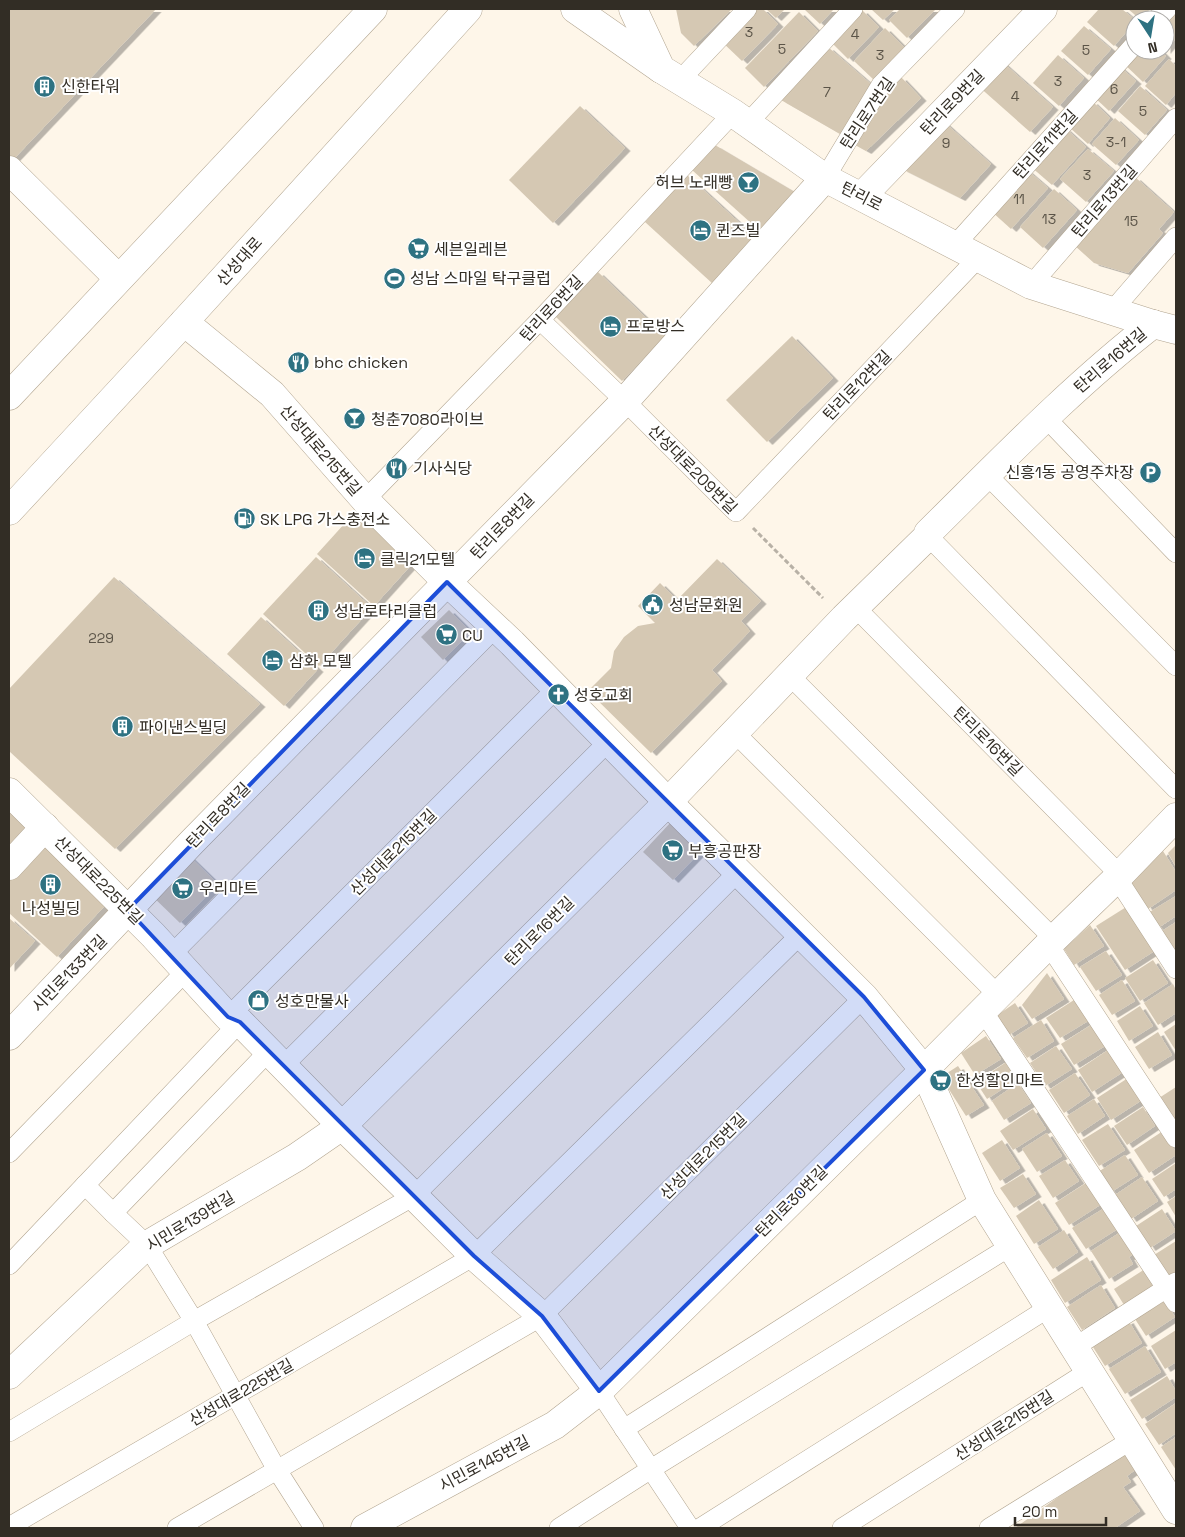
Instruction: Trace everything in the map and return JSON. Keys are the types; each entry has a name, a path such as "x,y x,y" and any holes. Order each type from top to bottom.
{"street":[{"path":"320,65 344,9"},
{"path":"9,396 373,9"},
{"name":"산성대로","path":"9,511 184,322 468,9"},
{"name":"탄리로","path":"575,9 670,74 740,118 825,178 1031,285 1164,327"},
{"path":"633,9 670,74"},
{"name":"탄리로9번길","path":"862,196 1043,9"},
{"path":"9,170 118,278"},
{"name":"탄리로8번길","path":"128,910 225,808 625,401 825,178"},
{"name":"산성대로215번길","path":"184,322 272,394 365,500 447,582 496,627 864,997 924,1070 982,1200 1176,1510"},
{"name":"탄리로16번길","path":"342,1126 668,802 850,612 1045,417 1124,347 1164,327"},
{"name":"산성대로225번길","path":"9,792 234,1019 474,1256 542,1316 599,1391"},
{"name":"탄리로30번길","path":"599,1391 1051,942 1119,877 1176,817"},
{"path":"9,866 44,827"},
{"name":"시민로133번길","path":"9,1036 128,910"},
{"name":"시민로139번길","path":"9,1375 147,1245 296,1157 342,1126"},
{"name":"시민로145번길","path":"377,1525 555,1424 599,1391"}],"lane":[{"path":"670,74 747,9"},
{"name":"탄리로6번길","path":"365,500 740,118 853,9"},
{"name":"탄리로7번길","path":"825,178 882,85 955,9"},
{"name":"탄리로11번길","path":"966,251 1125,56"},
{"name":"탄리로13번길","path":"1031,285 1176,118"},
{"path":"1112,311 1176,237"},
{"name":"탄리로12번길","path":"736,512 966,251"},
{"name":"산성대로209번길","path":"540,320 625,401 736,512"},
{"path":"1045,417 1175,549"},
{"path":"987,475 1176,666"},
{"path":"928,536 1176,789"},
{"name":"탄리로16번길","path":"850,612 1119,877"},
{"path":"9,1153 179,962 496,627"},
{"path":"789,675 1051,942 1176,1138"},
{"name":"산성대로215번길","path":"234,1019 557,688"},
{"path":"735,733 991,1003 1173,1291 1075,1347"},
{"path":"113,1213 609,741"},
{"path":"9,1432 194,1321 414,1196 738,872"},
{"path":"1119,877 1176,969"},
{"path":"474,1256 801,934"},
{"name":"산성대로215번길","path":"542,1316 864,997"},
{"path":"9,1265 85,1185 234,1019"},
{"path":"85,1185 147,1245 194,1321 277,1470 314,1528"},
{"path":"624,1429 982,1200"},
{"path":"559,1528 1011,1246"},
{"name":"산성대로225번길","path":"9,1527 474,1256"},
{"path":"700,1528 1050,1307"},
{"path":"177,1528 542,1316"},
{"name":"산성대로215번길","path":"842,1528 1089,1371"},
{"name":"산성대로225번길","path":"599,1391 690,1528"},
{"path":"994,1527 1133,1439"}],"path":[{"name":"산성대로209번길","path":"736,512 850,612"}],"highlighted area":[{"path":"447,582 864,997 924,1070 599,1391 542,1316 474,1256 240,1022 228,1017 128,910"}],"building":[{"name":"신한타워","path":"9,9 156,9 9,164"},
{"path":"676,9 732,9 694,46 681,33"},
{"path":"750,9 763,9 778,24 742,61 720,40"},
{"path":"766,9 785,9 776,18"},
{"path":"804,9 834,9 820,24"},
{"path":"871,9 895,9 883,20"},
{"path":"900,9 935,10 907,38 889,20"},
{"path":"1099,9 1122,9 1125,12 1125,33 1114,46 1087,22"},
{"path":"1128,9 1150,9 1149,10"},
{"path":"1174,9 1176,10 1175,39 1175,10"},
{"path":"862,10 879,27 848,59 831,42"},
{"path":"799,12 818,31 764,87 745,68"},
{"path":"1084,26 1111,49 1088,75 1061,51"},
{"path":"885,28 906,49 875,81 854,61"},
{"path":"828,47 872,85 840,134 781,100"},
{"path":"1058,55 1084,78 1059,106 1033,83"},
{"path":"1125,59 1162,60 1143,82 1122,62"},
{"path":"1000,60 1053,107 1030,132 977,85"},
{"path":"1168,60 1176,66 1176,93 1166,105 1145,86"},
{"path":"1119,66 1136,81 1109,111 1093,96"},
{"path":"901,77 921,98 866,151 850,142"},
{"path":"1140,86 1167,110 1145,135 1118,111"},
{"path":"1092,101 1110,118 1088,144 1069,127"},
{"path":"580,106 625,148 553,223 509,180"},
{"path":"1115,118 1139,140 1116,165 1092,144"},
{"path":"944,122 991,164 960,198 902,169"},
{"path":"1065,128 1086,147 1052,185 1030,166"},
{"path":"715,145 798,194 762,233 692,170"},
{"path":"1088,149 1114,171 1086,202 1060,179"},
{"path":"1027,170 1048,188 1011,229 991,211"},
{"name":"퀸즈빌","path":"687,175 756,238 713,284 645,222"},
{"path":"1135,177 1174,212 1159,229 1163,233 1128,273 1094,263 1074,245"},
{"path":"1054,189 1077,210 1043,248 1020,227"},
{"name":"프로방스","path":"598,272 665,336 622,381 556,317"},
{"path":"792,336 833,378 767,442 726,400"},
{"name":"클릭21모텔","path":"355,512 412,564 374,606 317,554"},
{"name":"성남로타리클럽","path":"316,557 372,608 319,666 263,614"},
{"path":"717,559 761,601 741,621 750,631 712,670 722,681 651,753 588,691 611,668 614,651 624,637 638,626 655,623 638,606 660,583 677,600"},
{"name":"파이낸스빌딩","path":"114,577 260,704 115,849 9,751 9,689"},
{"name":"CU","path":"449,610 471,632 443,660 421,637"},
{"name":"삼화 모텔","path":"261,617 318,669 284,706 227,654"},
{"path":"9,808 27,825 9,845"},
{"name":"부흥공판장","path":"671,822 701,851 673,880 643,852"},
{"name":"나성빌딩","path":"40,835 111,899 57,957 9,913 9,870"},
{"path":"1176,845 1176,867 1168,853"},
{"path":"1163,851 1176,872 1176,890 1148,909 1130,882"},
{"name":"우리마트","path":"187,854 218,884 180,923 149,893"},
{"path":"1176,896 1176,916 1158,928 1148,913"},
{"path":"1131,904 1159,948 1125,970 1096,926"},
{"path":"9,918 35,941 9,969"},
{"path":"1176,922 1176,947 1170,951 1159,933"},
{"path":"1090,925 1104,946 1074,965 1064,949"},
{"path":"1106,951 1122,975 1096,991 1080,967"},
{"path":"1153,960 1168,983 1140,1001 1125,978"},
{"path":"1047,973 1064,999 1032,1019 1022,1005"},
{"path":"1122,980 1135,1001 1112,1015 1099,995"},
{"path":"1173,984 1176,990 1176,1013 1158,1025 1144,1003"},
{"path":"1074,1000 1088,1021 1060,1038 1046,1018"},
{"path":"1015,1003 1028,1023 1009,1035 996,1016"},
{"path":"1140,1006 1153,1026 1129,1041 1117,1021"},
{"path":"1041,1020 1054,1041 1027,1058 1013,1038"},
{"path":"1176,1024 1176,1051 1164,1032"},
{"path":"1091,1025 1105,1046 1074,1065 1061,1044"},
{"path":"1158,1032 1172,1055 1149,1069 1135,1047"},
{"path":"986,1036 1001,1059 975,1075 961,1053"},
{"path":"1056,1046 1072,1069 1045,1086 1030,1063"},
{"path":"1108,1050 1123,1072 1092,1092 1078,1070"},
{"path":"1008,1061 1019,1078 987,1099 976,1082"},
{"path":"958,1066 984,1105 966,1116 941,1077"},
{"path":"1075,1073 1090,1095 1064,1113 1049,1090"},
{"path":"1128,1078 1142,1100 1111,1120 1097,1098"},
{"path":"1018,1083 1031,1103 1004,1120 992,1101"},
{"path":"1176,1087 1176,1121 1175,1122 1159,1098"},
{"path":"1094,1099 1105,1116 1078,1134 1067,1116"},
{"path":"1143,1107 1155,1126 1127,1145 1114,1126"},
{"path":"1033,1109 1046,1129 1013,1150 1000,1131"},
{"path":"1108,1124 1125,1150 1099,1166 1082,1140"},
{"path":"1163,1131 1176,1155 1149,1173 1134,1150"},
{"path":"1047,1133 1062,1156 1037,1172 1022,1149"},
{"path":"1002,1140 1020,1168 1000,1181 982,1153"},
{"path":"1125,1155 1138,1175 1111,1192 1098,1172"},
{"path":"1065,1160 1079,1181 1053,1198 1039,1176"},
{"path":"1176,1163 1176,1189 1164,1197 1152,1179"},
{"path":"1023,1174 1036,1194 1014,1208 1000,1188"},
{"path":"1142,1177 1158,1201 1131,1219 1115,1195"},
{"path":"1086,1183 1100,1205 1069,1225 1055,1203"},
{"path":"1176,1196 1176,1217 1167,1202"},
{"path":"1039,1200 1058,1229 1034,1244 1016,1216"},
{"path":"1103,1209 1116,1230 1086,1249 1072,1228"},
{"path":"1162,1209 1176,1231 1150,1248 1136,1226"},
{"path":"1064,1230 1078,1252 1053,1269 1038,1247"},
{"path":"1124,1230 1138,1251 1129,1257 1133,1264 1109,1279 1091,1251"},
{"path":"1176,1241 1176,1274 1170,1278 1154,1255"},
{"path":"1087,1257 1101,1280 1065,1303 1051,1280"},
{"path":"1145,1269 1158,1287 1126,1308 1114,1289"},
{"path":"1101,1285 1115,1308 1082,1330 1067,1307"},
{"path":"1165,1301 1175,1317 1146,1336 1135,1319"},
{"path":"1128,1320 1142,1343 1105,1366 1091,1344"},
{"path":"1176,1330 1176,1362 1165,1369 1151,1346"},
{"path":"1145,1346 1161,1372 1125,1394 1109,1369"},
{"path":"1167,1376 1176,1391 1176,1397 1142,1419 1130,1400"},
{"path":"1176,1403 1176,1433 1159,1445 1145,1424"},
{"path":"1176,1437 1176,1470 1161,1447"},
{"path":"1125,1449 1139,1467 1127,1476 1131,1482 1123,1487 1140,1511 1115,1528 1015,1528"}],"place":[{"name":"신한타워","path":"45,86"},
{"name":"허브 노래빵","path":"749,182"},
{"name":"퀸즈빌","path":"700,230"},
{"name":"세븐일레븐","path":"418,249"},
{"name":"성남 스마일 탁구클럽","path":"394,278"},
{"name":"프로방스","path":"610,326"},
{"name":"bhc chicken","path":"298,362"},
{"name":"청춘7080라이브","path":"355,419"},
{"name":"기사식당","path":"397,468"},
{"name":"신흥1동 공영주차장","path":"1150,472"},
{"name":"SK LPG 가스충전소","path":"244,519"},
{"name":"클릭21모텔","path":"364,559"},
{"name":"성남문화원","path":"653,605"},
{"name":"성남로타리클럽","path":"318,611"},
{"name":"CU","path":"446,635"},
{"name":"삼화 모텔","path":"273,661"},
{"name":"성호교회","path":"558,695"},
{"name":"파이낸스빌딩","path":"123,727"},
{"name":"부흥공판장","path":"672,851"},
{"name":"나성빌딩","path":"51,884"},
{"name":"우리마트","path":"183,888"},
{"name":"성호만물사","path":"259,1001"},
{"name":"한성할인마트","path":"940,1080"}]}
